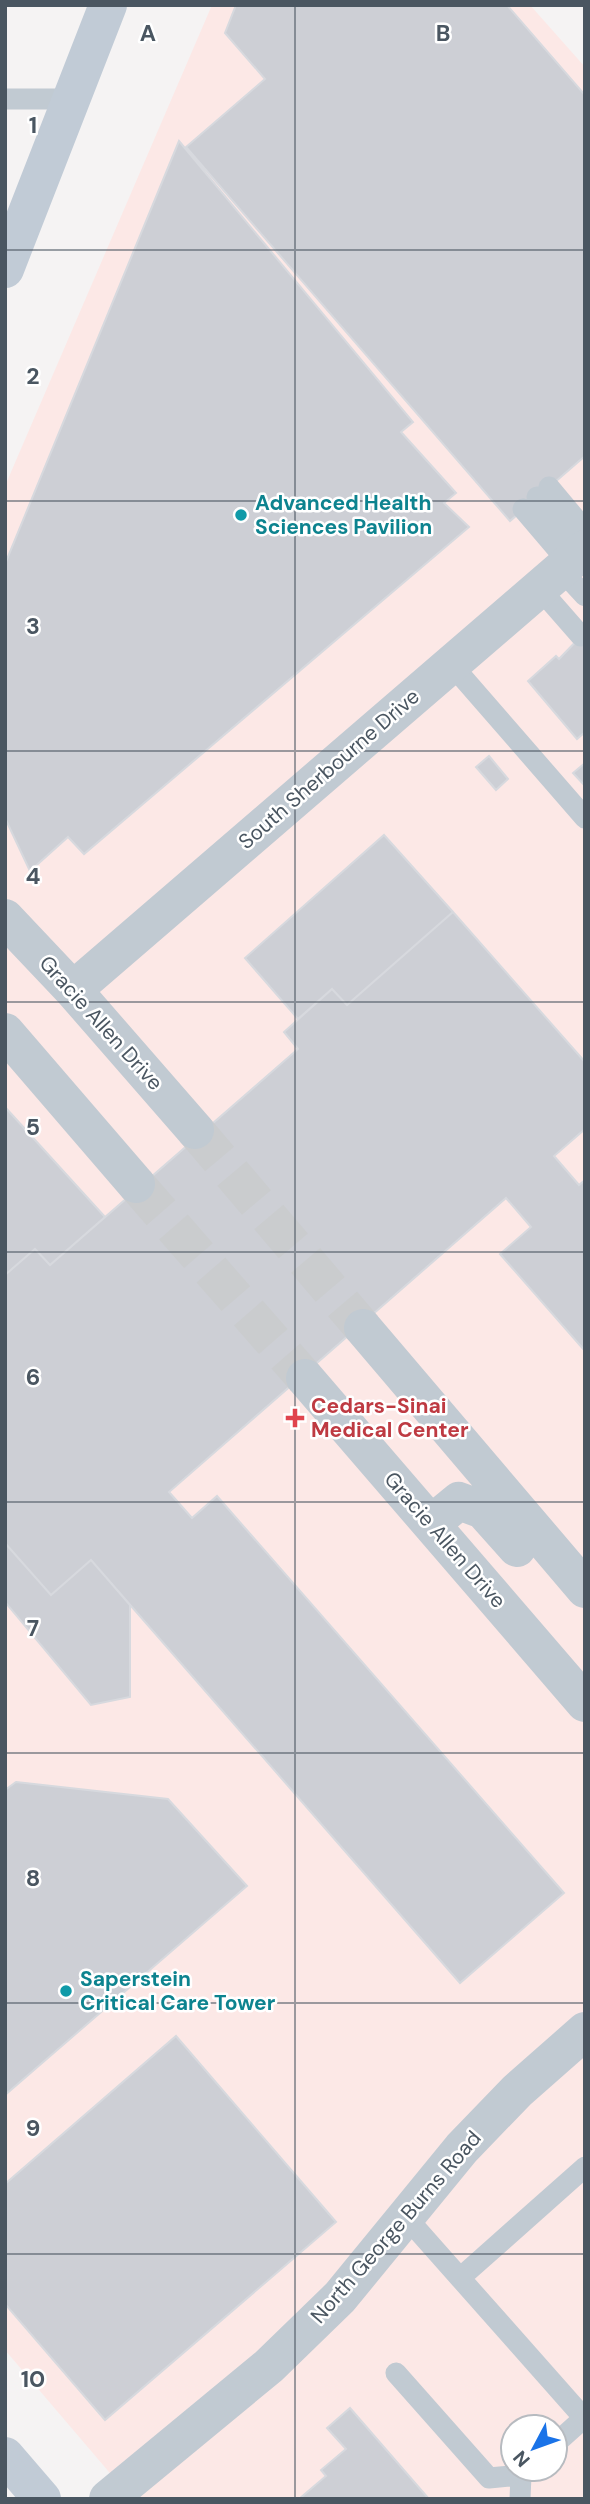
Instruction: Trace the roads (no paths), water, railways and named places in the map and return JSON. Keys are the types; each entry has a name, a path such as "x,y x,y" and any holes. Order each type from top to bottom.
{"main road":[{"path":"5,269 108,5"},
{"path":"5,2456 35,2497"}],"street":[{"name":"South Sherbourne Drive","path":"73,990 451,664 574,563"},
{"name":"Gracie Allen Drive","path":"5,918 73,990 195,1130"},
{"path":"5,1032 136,1184"},
{"path":"363,1328 575,1577"},
{"name":"Gracie Allen Drive","path":"305,1378 585,1703"},
{"path":"431,1524 459,1501 483,1510 519,1551 575,1577"},
{"name":"North George Burns Road","path":"108,2499 269,2366 340,2298 463,2148 517,2091 585,2031"}],"lane":[{"path":"5,99 71,99"},
{"path":"574,563 536,498 574,563 580,636"},
{"path":"451,664 585,818"},
{"path":"460,2278 585,2167"},
{"path":"406,2217 584,2417 569,2431"},
{"path":"396,2373 489,2478 499,2476"}],"tunnel":[{"path":"195,1130 363,1328"},
{"path":"136,1184 305,1378"}],"place":[{"name":"Advanced Health Sciences Pavilion","path":"241,515"},
{"name":"Cedars-Sinai Medical Center","path":"295,1418"},
{"name":"Saperstein Critical Care Tower","path":"66,1991"}]}
